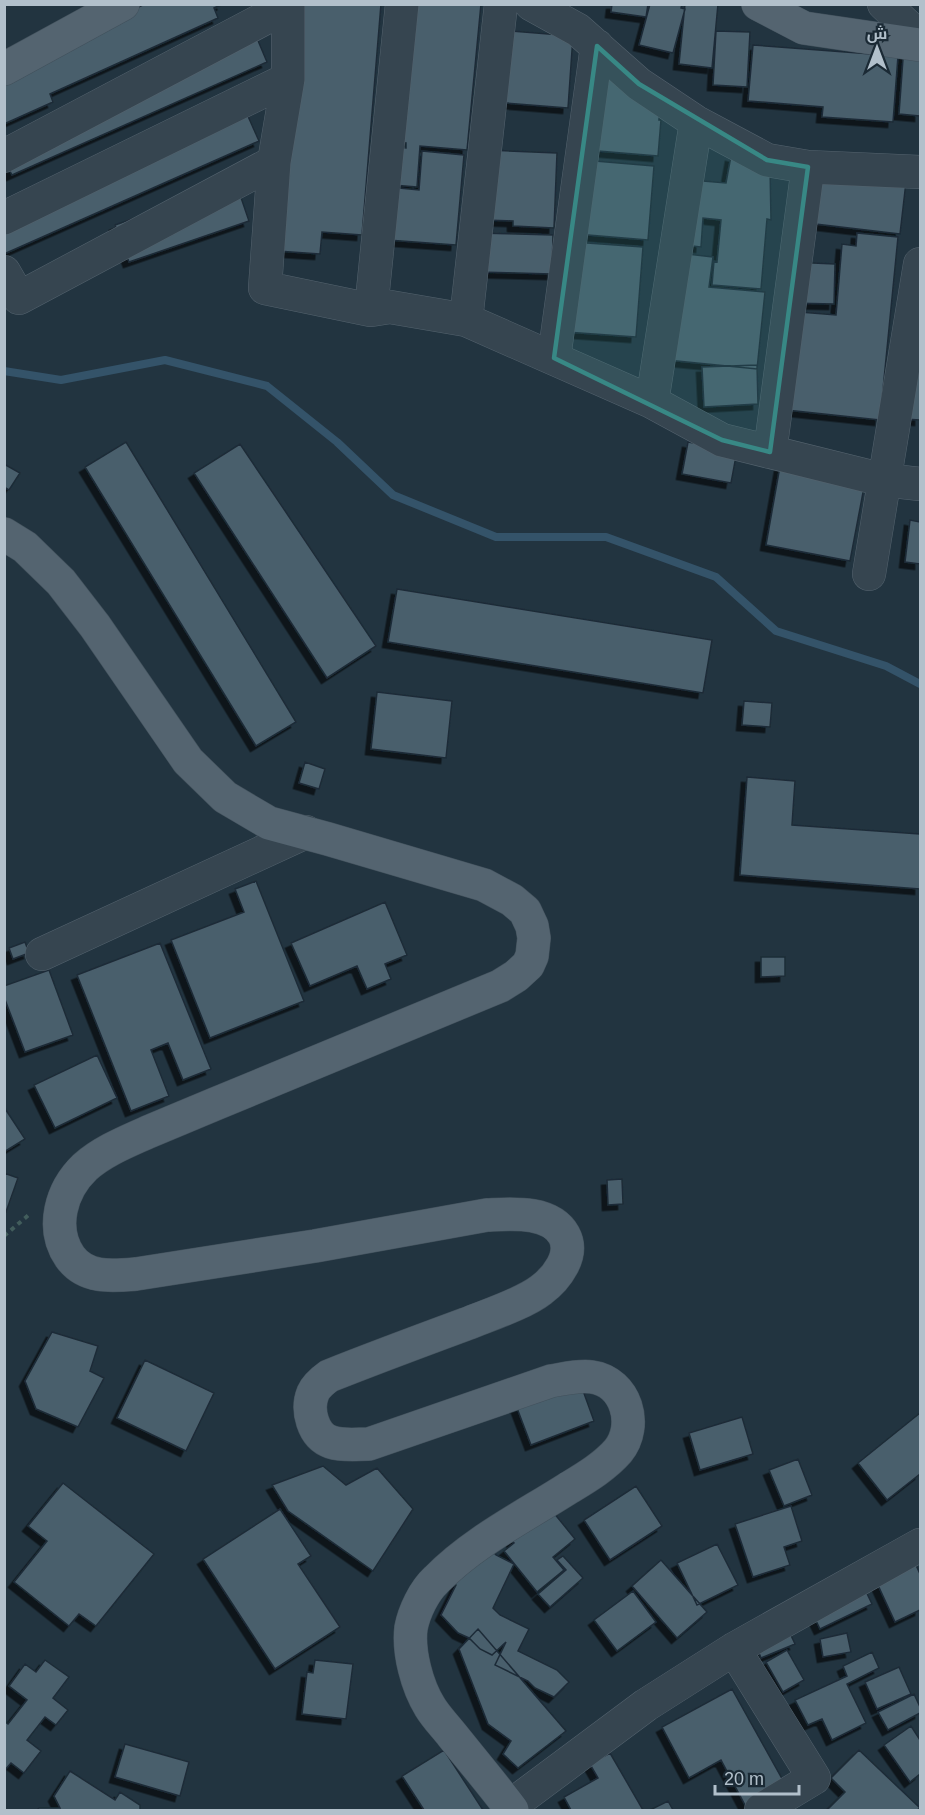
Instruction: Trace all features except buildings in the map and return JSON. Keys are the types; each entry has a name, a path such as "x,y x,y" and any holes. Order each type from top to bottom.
{"main road":[{"path":"4,69 123,4"},
{"path":"758,4 804,28 921,45"},
{"path":"4,534 25,547 61,582 95,626 189,761 225,797 268,823 306,832 484,885 512,900 525,911 532,926 534,938 532,956 528,965 500,986 106,1151 85,1167 70,1185 61,1205 59,1229 64,1248 76,1265 89,1273 109,1276 136,1274 304,1248 488,1215 530,1216 545,1220 557,1227 564,1235 567,1245 566,1257 555,1277 541,1291 502,1310 329,1376 320,1382 310,1403 314,1427 320,1436 330,1442 346,1445 369,1444 386,1439 551,1381 576,1377 604,1380 613,1386 627,1407 629,1421 627,1433 616,1453 595,1472 468,1552 434,1581 421,1602 411,1626 410,1650 429,1706 511,1809"}],"street":[{"path":"370,310 402,4"},
{"path":"466,320 501,4"},
{"path":"531,4 578,30 639,84 696,122 767,160 808,167 921,172"},
{"path":"884,4 921,38"},
{"path":"4,156 288,5 288,79 274,162 265,288 370,310 390,307 466,320 652,402 722,440 884,480 921,484"},
{"path":"554,358 597,46"},
{"path":"4,218 288,79"},
{"path":"652,402 696,122"},
{"path":"4,272 19,298 274,162"},
{"path":"770,452 808,167"},
{"path":"869,574 884,480 910,384 920,267"},
{"path":"42,954 306,832"},
{"path":"511,1809 646,1705 734,1649 921,1545"},
{"path":"734,1649 814,1778 761,1810"}],"highlighted area":[{"path":"597,46 639,84 767,160 808,167 770,452 722,440 554,358"}],"waterway":[{"path":"4,371 61,380 165,360 267,386 337,442 393,495 496,537 606,537 716,577 776,631 886,666 920,684"}]}
